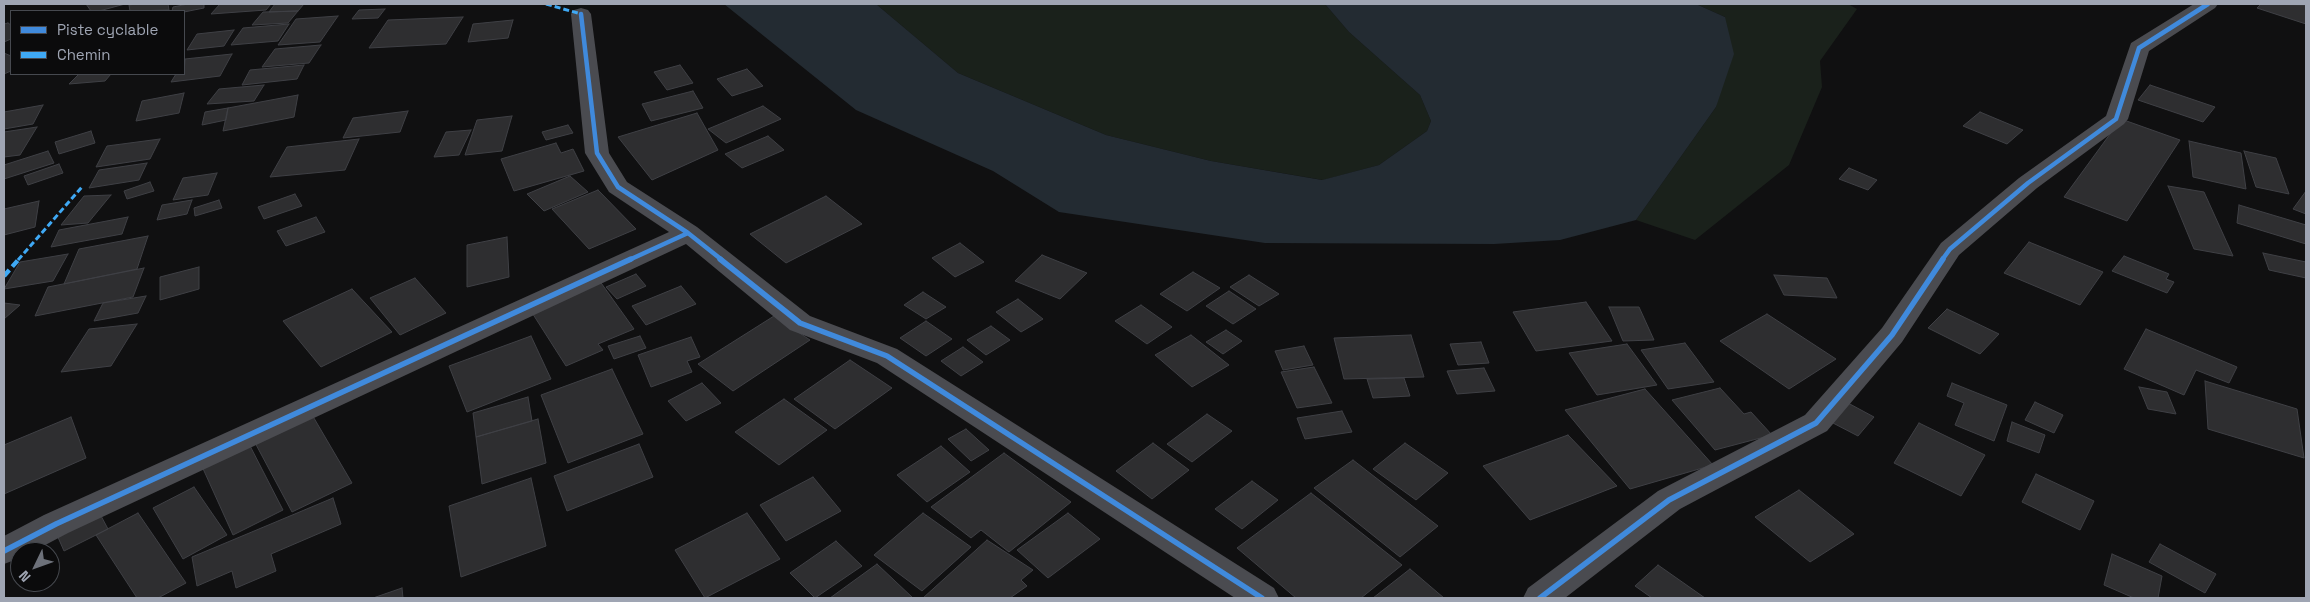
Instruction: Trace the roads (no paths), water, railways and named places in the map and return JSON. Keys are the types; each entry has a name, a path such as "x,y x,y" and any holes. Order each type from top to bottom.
{"street":[{"path":"1540,598 1669,500 1816,423 1892,335 1950,249 2028,183 2116,119 2139,48 2208,4"},
{"path":"581,14 597,154 618,187 688,233 800,323 887,356 1262,598"},
{"path":"4,551 56,524 688,233"}]}
